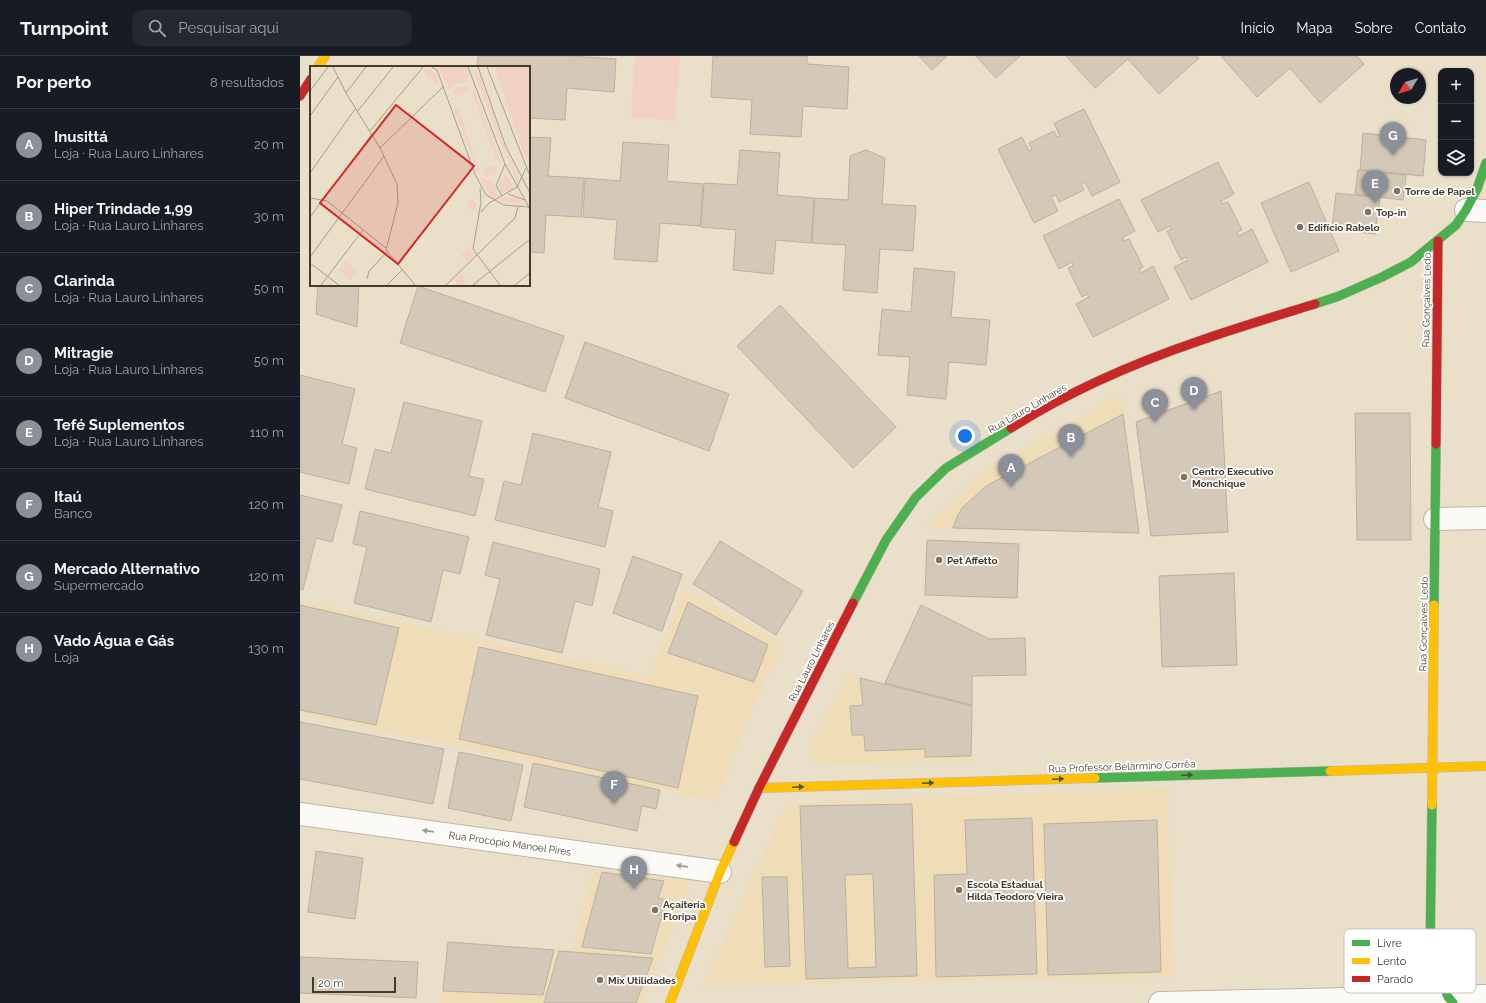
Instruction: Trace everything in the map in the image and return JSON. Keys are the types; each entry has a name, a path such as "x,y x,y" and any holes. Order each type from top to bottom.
{"street":[{"path":"319,66 325,56"},
{"path":"300,96 310,81"},
{"name":"Rua Lauro Linhares","path":"670,1003 720,872 759,788 833,640 886,540 916,498 946,468 1030,416 1084,388 1124,370 1195,342 1339,296 1382,278 1410,262 1476,211 1477,189 1486,163"},
{"name":"Rua Gonçalves Ledo","path":"1430,929 1438,241"},
{"path":"1435,519 1486,518"},
{"name":"Rua Professor Belarmino Corrêa","path":"759,788 1486,766"},
{"name":"Rua Procópio Manoel Pires","path":"300,814 720,872"},
{"path":"1160,1003 1451,1000 1486,996"}],"shaded area":[{"path":"635,56 680,56 675,121 631,117"},
{"path":"1121,394 1140,534 925,528 981,474"},
{"path":"683,589 784,645 755,702 716,801 453,745 300,715 300,600 650,677"},
{"path":"848,674 973,706 972,760 820,765 814,761 809,755 809,748"},
{"name":"Escola Estadual Hilda Teodoro Vieira","path":"1168,788 1174,977 703,986 787,803"},
{"path":"594,869 691,882 642,1003 440,1003 447,941 573,950"}],"building":[{"path":"478,56 571,56 616,59 614,92 567,88 565,120 530,118 530,66 477,66"},
{"path":"713,56 807,56 807,64 849,67 847,109 803,106 801,137 750,134 752,100 711,97"},
{"path":"919,56 947,56 932,70"},
{"path":"976,56 1020,56 996,78"},
{"path":"1066,56 1197,56 1199,58 1159,94 1128,59 1095,88"},
{"path":"1221,56 1357,56 1364,64 1320,103 1290,68 1257,97"},
{"path":"1084,109 1120,182 1092,196 1085,182 1081,184 1084,190 1059,202 1056,195 1051,197 1058,211 1034,223 998,149 1022,137 1029,151 1032,149 1029,143 1054,131 1057,137 1060,136 1054,123"},
{"path":"1363,133 1426,140 1423,176 1360,170"},
{"path":"530,137 551,138 548,176 584,178 581,217 546,215 544,253 530,252"},
{"path":"623,142 669,145 667,181 703,184 700,226 660,223 657,262 614,259 617,220 583,217 585,178 620,181"},
{"path":"740,150 780,153 777,195 814,198 811,243 776,240 773,274 733,270 736,230 701,227 704,183 737,185"},
{"path":"866,150 885,158 882,204 916,206 913,251 880,249 877,293 843,290 846,245 812,243 815,198 848,200 850,156"},
{"path":"1218,162 1234,194 1221,201 1223,204 1228,202 1242,230 1237,232 1239,236 1252,229 1268,262 1191,300 1174,267 1188,260 1186,257 1181,260 1167,231 1172,229 1170,226 1158,232 1141,200"},
{"path":"1358,170 1406,175 1403,200 1355,194"},
{"name":"Edifício Rabelo","path":"1309,182 1339,251 1291,272 1261,203"},
{"path":"1336,193 1380,198 1375,234 1332,229"},
{"path":"1119,199 1135,231 1123,237 1124,241 1129,239 1143,267 1139,269 1141,273 1153,266 1169,299 1093,337 1076,304 1089,297 1087,294 1082,297 1068,268 1073,266 1072,262 1059,269 1043,236"},
{"path":"914,268 955,272 951,317 990,320 986,365 949,362 946,399 907,395 910,357 878,355 882,309 911,312"},
{"path":"318,286 359,286 357,327 316,314"},
{"path":"418,286 564,336 545,392 400,343"},
{"path":"780,305 896,427 853,468 737,346"},
{"path":"585,342 729,394 709,451 565,398"},
{"path":"300,375 355,389 342,444 357,448 349,484 300,472"},
{"name":"Centro Executivo Monchique","path":"1221,391 1228,532 1151,536 1136,422"},
{"path":"404,402 482,421 469,476 484,479 475,516 365,489 375,449 391,453"},
{"path":"1355,413 1410,413 1411,540 1357,540"},
{"path":"1123,414 1139,533 953,528 962,508 986,486"},
{"path":"533,433 611,452 598,507 613,511 605,547 495,520 504,481 521,485"},
{"path":"300,495 342,505 332,542 316,538 303,590 300,589"},
{"path":"360,511 469,537 460,574 443,570 431,622 354,603 367,547 353,544"},
{"path":"927,540 1019,544 1017,598 925,595"},
{"path":"720,541 803,591 776,635 693,584"},
{"path":"493,542 600,569 592,606 575,601 562,653 486,635 500,579 485,575"},
{"path":"633,556 682,574 662,631 613,613"},
{"path":"1234,573 1237,665 1162,667 1159,576"},
{"path":"688,602 768,645 754,682 668,653"},
{"path":"300,605 399,628 376,725 300,710"},
{"path":"921,605 989,639 1025,638 1026,675 972,676 972,705 885,683"},
{"path":"479,647 698,696 678,788 459,739"},
{"path":"860,678 972,706 971,756 925,757 925,749 865,751 864,735 852,735 850,706 863,705"},
{"path":"300,722 444,749 433,804 300,779"},
{"path":"459,752 523,765 511,821 448,808"},
{"path":"533,763 660,790 656,809 642,806 637,831 524,807"},
{"path":"912,804 917,976 806,979 800,806","holes":["873,874 876,967 848,968 845,875"]},
{"path":"1032,818 1037,974 936,977 934,875 967,874 965,820"},
{"path":"1157,820 1161,972 1048,975 1044,824"},
{"path":"316,851 363,858 355,919 308,912"},
{"path":"602,872 664,881 658,898 666,900 651,954 582,947"},
{"path":"762,877 787,877 790,966 765,967"},
{"path":"448,942 554,950 543,995 443,991"},
{"name":"Mix Utilidades","path":"559,951 653,958 636,1003 544,1003"},
{"path":"300,957 418,962 416,998 300,993"}],"traffic: fast":[{"path":"1315,304 1339,296 1411,262 1456,225 1477,189 1486,163"},
{"path":"853,603 886,540 916,497 946,468 1011,428"},
{"path":"1434,605 1436,444"},
{"path":"1095,778 1330,771"},
{"path":"1430,929 1432,805"},
{"path":"1446,993 1453,1003"}],"traffic: slow":[{"path":"319,66 325,56"},
{"path":"1432,805 1434,605"},
{"path":"1330,771 1486,766"},
{"path":"759,788 1095,778"},
{"path":"670,1003 720,872 734,842"}],"traffic: jam":[{"path":"300,96 310,81"},
{"path":"1436,444 1438,241"},
{"path":"1011,428 1055,402 1124,369 1226,332 1315,304"},
{"path":"734,842 759,788 853,603"}],"place":[{"name":"Mercado Alternativo","path":"1393,155"},
{"name":"Torre de Papel","path":"1397,191"},
{"name":"Tefé Suplementos","path":"1375,203"},
{"name":"Top-in","path":"1368,212"},
{"name":"Edifício Rabelo","path":"1300,227"},
{"name":"Mitragie","path":"1194,410"},
{"name":"Clarinda","path":"1155,422"},
{"name":"Hiper Trindade 1,99","path":"1071,457"},
{"name":"Centro Executivo Monchique","path":"1184,477"},
{"name":"Inusittá","path":"1011,487"},
{"name":"Pet Affetto","path":"939,560"},
{"name":"Itaú","path":"614,804"},
{"name":"Vado Água e Gás","path":"634,889"},
{"name":"Escola Estadual Hilda Teodoro Vieira","path":"959,890"},
{"name":"Açaiteria Floripa","path":"655,910"},
{"name":"Mix Utilidades","path":"600,980"}]}
